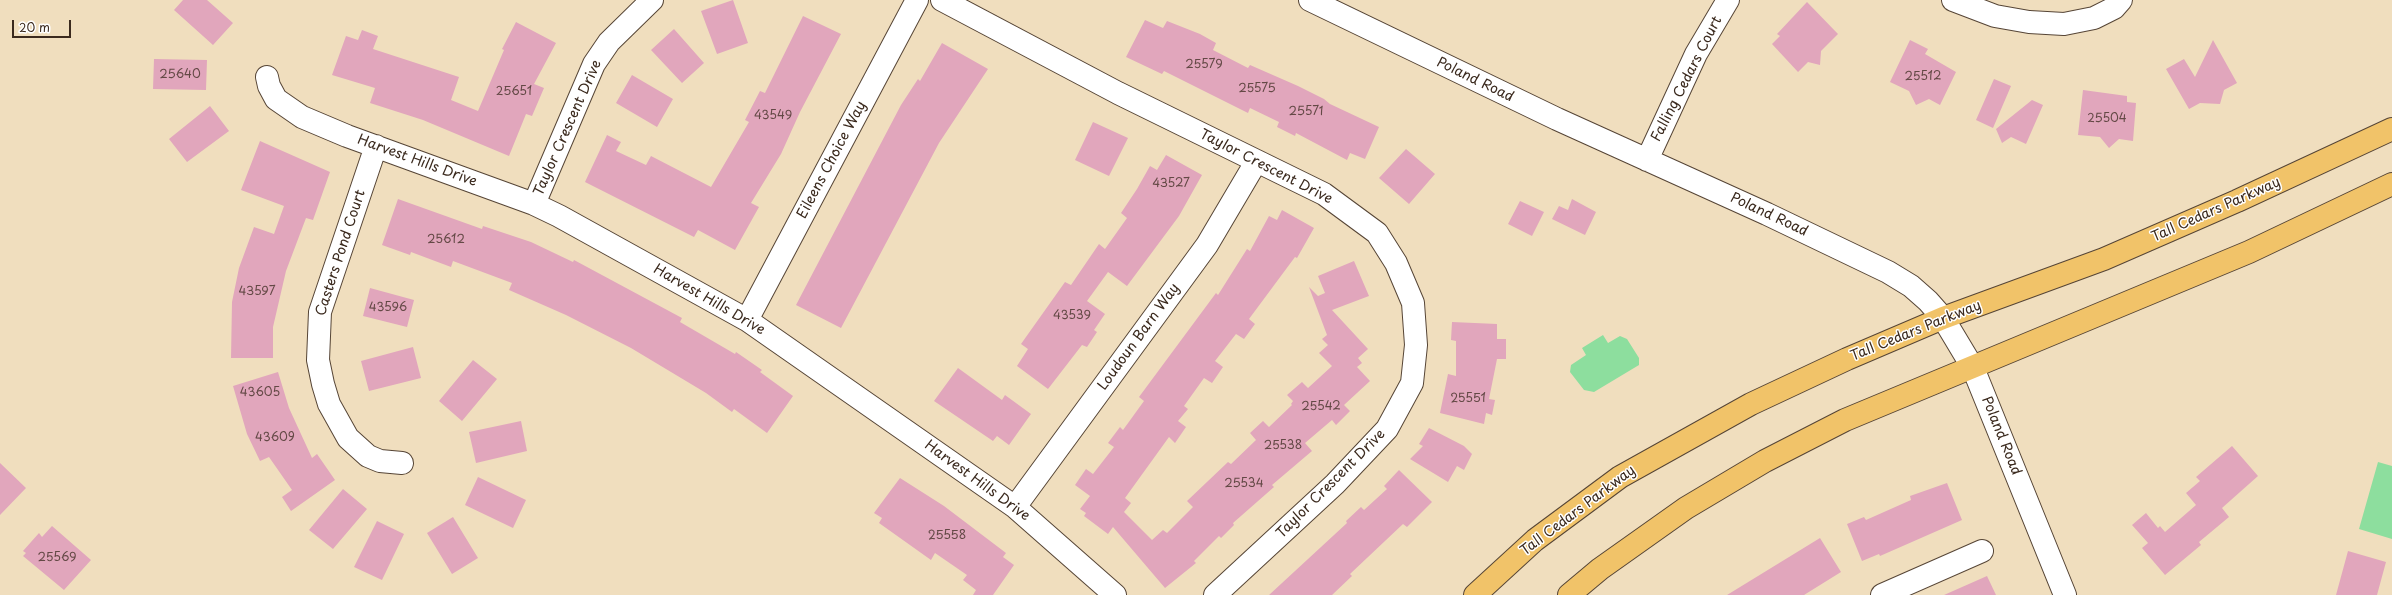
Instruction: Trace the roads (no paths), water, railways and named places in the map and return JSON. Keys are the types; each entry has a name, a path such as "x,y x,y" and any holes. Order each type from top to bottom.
{"main road":[{"name":"Tall Cedars Parkway","path":"1475,595 1536,540 1620,477 1751,404 1847,359 1943,318 2104,259 2237,201 2392,129"},
{"path":"1569,595 1600,569 1686,508 1765,461 1845,420 2249,252 2392,184"}],"street":[{"name":"Taylor Crescent Drive","path":"534,204 594,64 618,32 652,0"},
{"name":"Eileens Choice Way","path":"748,320 917,0"},
{"name":"Taylor Crescent Drive","path":"942,0 1118,93 1256,162 1324,194 1377,233 1396,263 1413,303 1415,352 1412,383 1387,429 1335,484 1215,595"},
{"name":"Poland Road","path":"1310,0 1557,119 1767,214 1888,272 1910,286 1928,301 1943,318 1973,368 1998,426 2064,595"},
{"name":"Falling Cedars Court","path":"1647,160 1696,54 1728,0"},
{"path":"1953,0 1995,16 2029,22 2064,24 2094,18 2114,8 2121,0"},
{"name":"Harvest Hills Drive","path":"267,77 269,86 276,99 302,117 534,204 559,216 748,320 1015,507 1115,595"},
{"name":"Casters Pond Court","path":"376,146 320,312 318,360 329,404 348,438 368,456 380,461 402,463"},
{"name":"Loudoun Barn Way","path":"1015,507 1207,245 1256,162"},
{"path":"1882,595 1982,551"}]}
